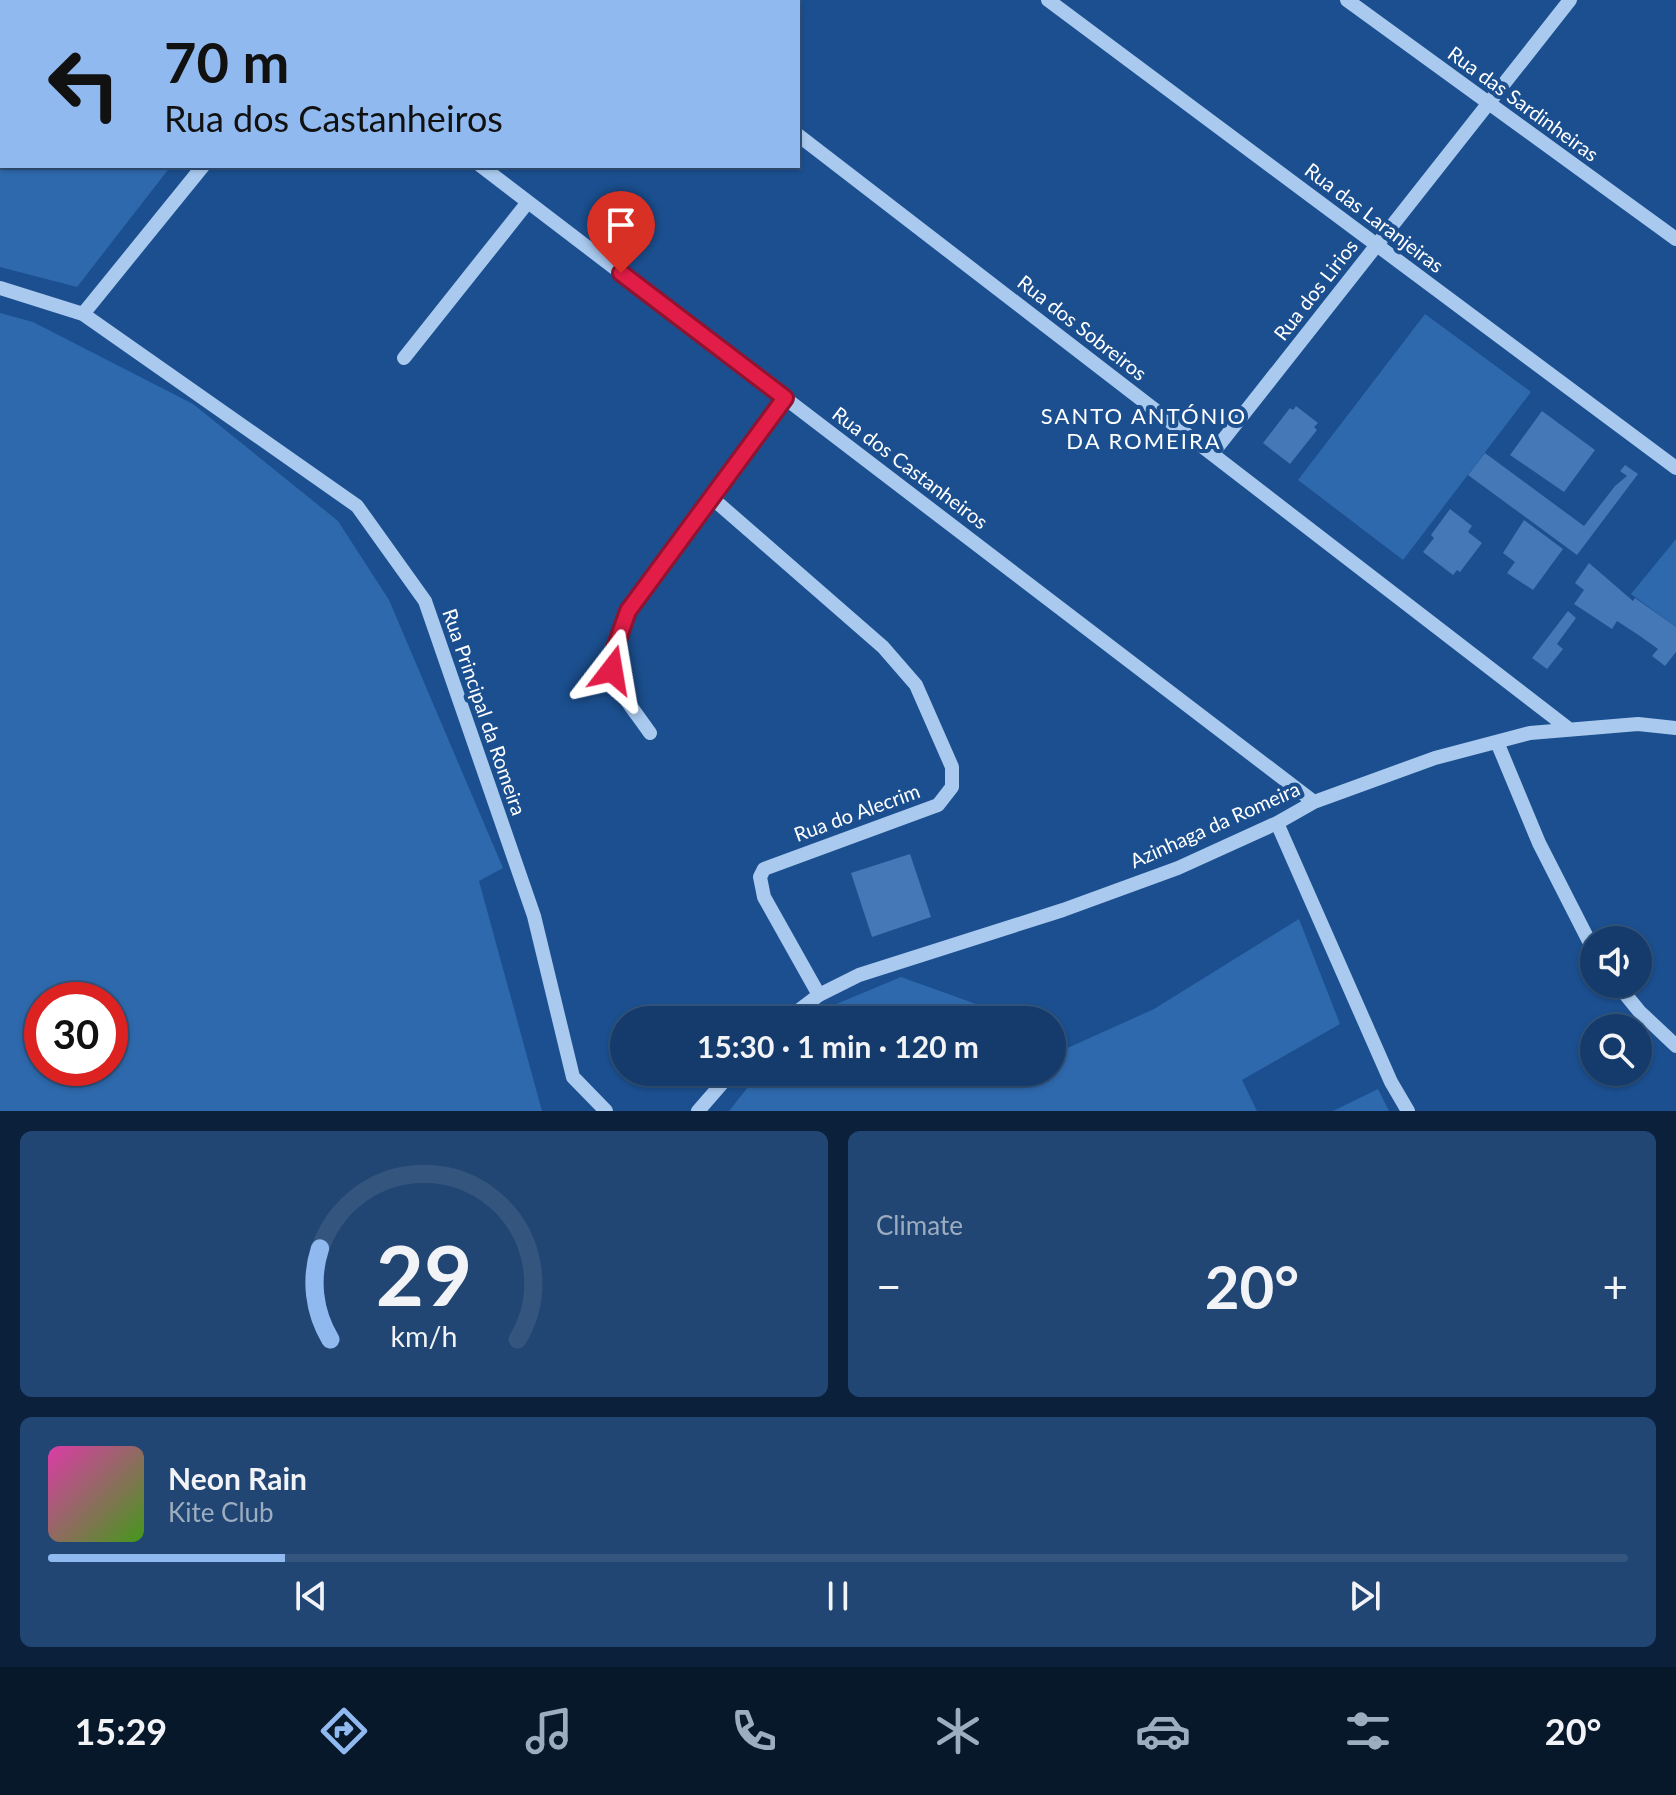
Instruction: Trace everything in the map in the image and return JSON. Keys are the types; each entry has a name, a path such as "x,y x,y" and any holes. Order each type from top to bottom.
{"street":[{"name":"Rua das Laranjeiras","path":"1048,0 1065,5 1377,245 1676,468"},
{"name":"Rua das Sardinheiras","path":"1347,0 1676,239"},
{"name":"Rua dos Lirios","path":"1212,454 1570,0"},
{"name":"Rua dos Sobreiros","path":"800,137 1569,729"},
{"path":"83,314 201,168"},
{"name":"Rua dos Castanheiros","path":"484,168 1314,802"},
{"path":"404,358 528,202"},
{"name":"Rua Principal da Romeira","path":"0,288 83,314 357,506 425,601 534,916 573,1077 606,1111"},
{"path":"650,733 614,682 615,648 628,611 785,398"},
{"name":"Rua do Alecrim","path":"712,498 891,657 916,685 952,767 952,787 938,805 764,869 760,877 764,897 819,995"},
{"name":"Azinhaga da Romeira","path":"804,1006 859,975 1063,910 1178,868 1277,823 1314,802 1435,758 1530,733 1638,724 1676,728"},
{"path":"1497,742 1539,843 1581,926"},
{"path":"1277,823 1391,1082 1408,1111"},
{"path":"1628,998 1676,1046"},
{"path":"698,1111 720,1086"}],"shaded area":[{"path":"0,168 169,168 77,287 0,267"},
{"path":"0,313 33,322 193,404 338,521 389,600 503,868 479,881 542,1111 0,1111"},
{"path":"1425,314 1531,392 1403,560 1298,480"},
{"path":"1676,539 1676,627 1631,594"},
{"path":"1299,919 1340,1024 1242,1080 1257,1111 729,1111 749,1086 1066,1086 1066,1049 1154,1009"},
{"path":"901,977 982,1006 833,1006"},
{"path":"1378,1089 1389,1111 1333,1111"}],"building":[{"path":"1296,406 1318,423 1314,427 1317,430 1290,464 1263,443 1290,408 1293,410"},
{"path":"1542,411 1595,450 1564,492 1510,455"},
{"path":"1485,453 1584,526 1615,486 1627,476 1620,471 1625,465 1638,474 1577,555 1468,475"},
{"path":"1450,509 1472,526 1468,532 1482,543 1460,572 1457,570 1453,575 1423,552"},
{"path":"1524,520 1563,549 1533,590 1507,573 1515,562 1503,553"},
{"path":"1589,563 1633,601 1635,598 1676,627 1676,652 1665,666 1652,656 1658,649 1640,636 1617,621 1612,629 1574,604 1584,590 1575,583"},
{"path":"1568,611 1576,618 1557,644 1563,649 1547,669 1532,658"},
{"path":"910,854 931,917 872,937 851,873"}],"district":[{"name":"SANTO ANTÓNIO DA ROMEIRA","path":"1144,428"}],"route":[{"path":"612,670 615,648 628,611 785,398 621,273"}]}
